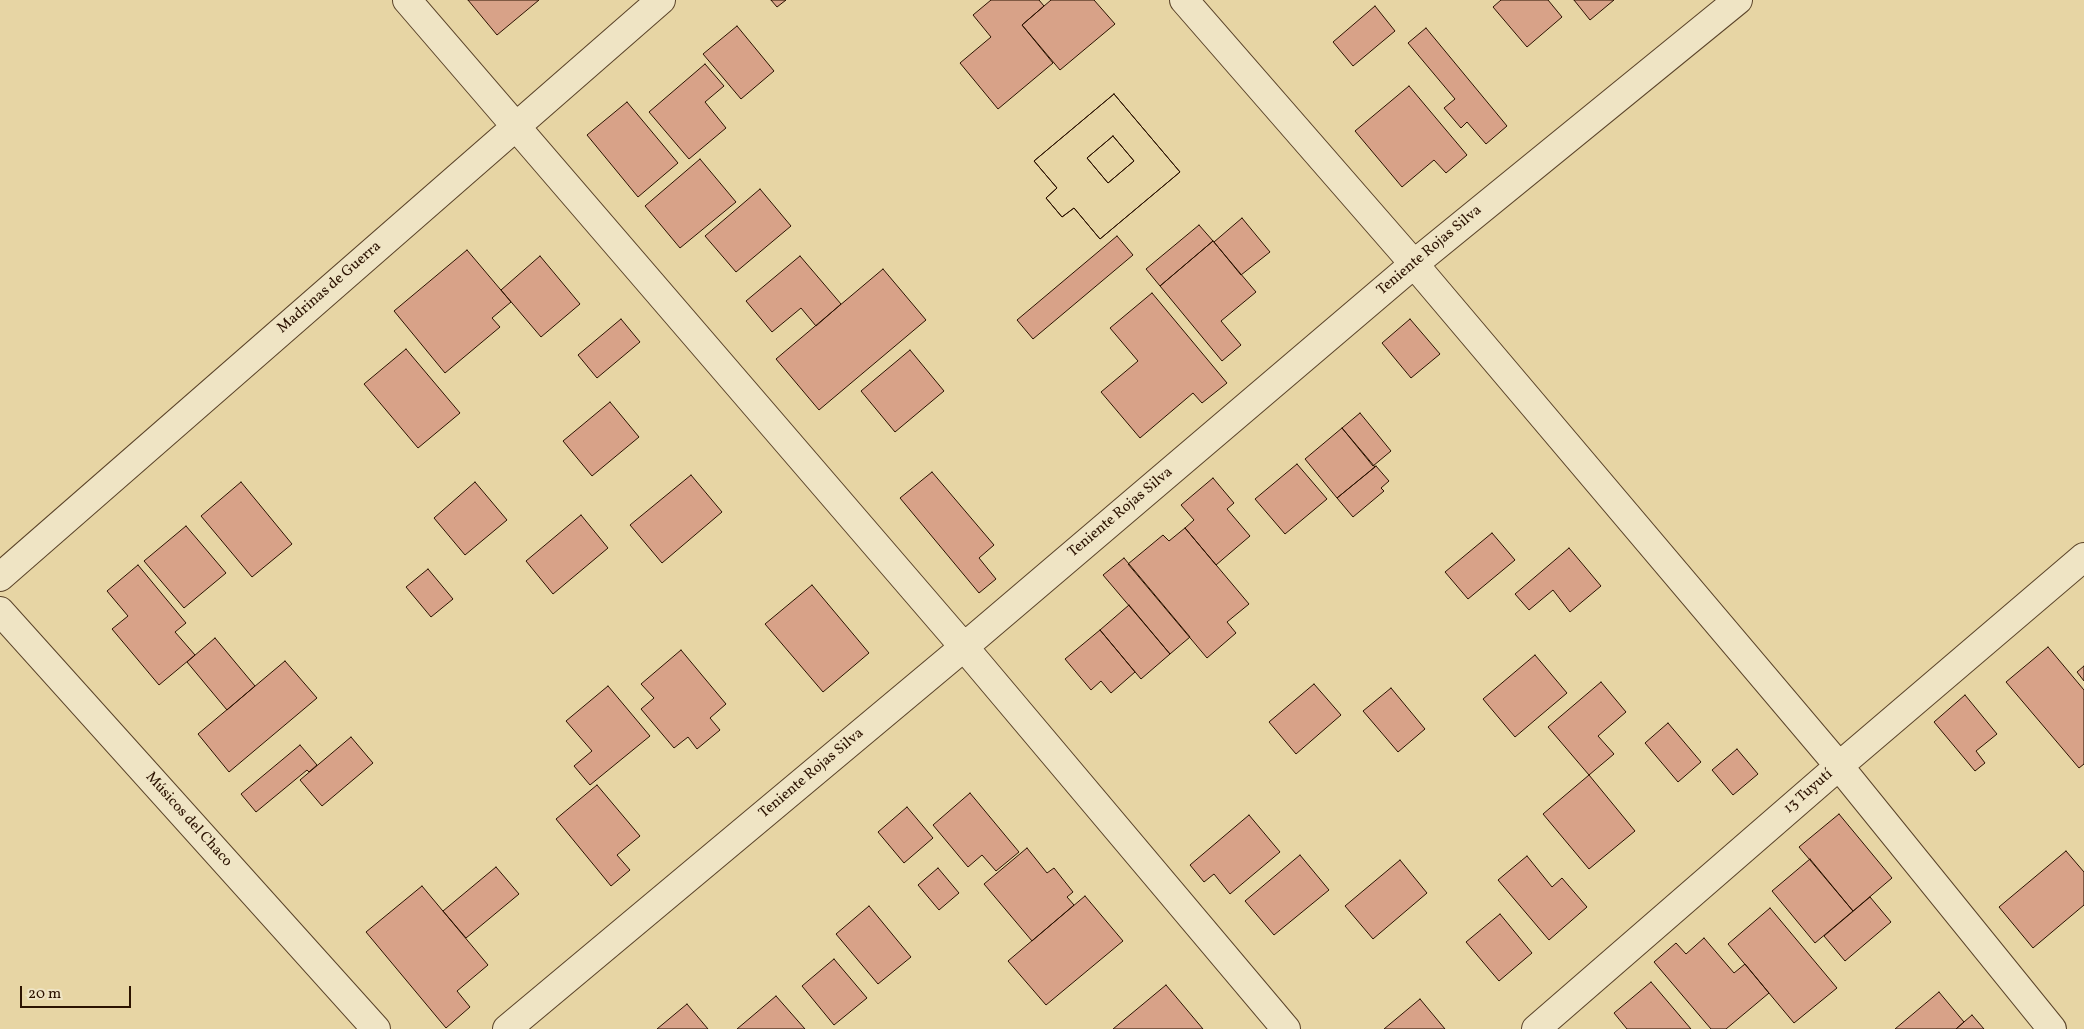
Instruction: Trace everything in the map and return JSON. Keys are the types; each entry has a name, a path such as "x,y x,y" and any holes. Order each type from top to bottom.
{"street":[{"path":"407,0 964,647 1286,1029"},
{"name":"Madrinas de Guerra","path":"0,577 661,0"},
{"path":"1184,0 1414,264 1839,766 2052,1029"},
{"name":"Teniente Rojas Silva","path":"507,1029 964,647 1414,264 1738,0"},
{"name":"13 Tuyutí","path":"1536,1029 1839,766 2084,557"},
{"name":"Músicos del Chaco","path":"0,611 376,1029"}],"building":[{"path":"468,0 539,0 497,35"},
{"path":"771,0 786,0 777,7"},
{"path":"991,0 1039,0 1044,6 1022,25 1053,63 998,109 960,63 991,37 973,15"},
{"path":"1051,0 1094,0 1115,24 1060,70 1022,25"},
{"path":"1501,0 1548,0 1562,17 1527,47 1493,7"},
{"path":"1574,0 1614,0 1590,20"},
{"path":"1375,6 1395,31 1353,66 1333,42"},
{"path":"737,26 774,71 741,99 703,54"},
{"path":"1426,28 1507,126 1486,144 1467,122 1461,128 1444,108 1455,99 1408,43"},
{"path":"705,64 724,86 705,102 726,128 689,159 649,112"},
{"path":"1409,86 1467,155 1446,173 1434,160 1402,187 1355,131"},
{"path":"1114,94 1180,172 1100,239 1074,208 1062,217 1046,198 1057,188 1034,161","holes":["1113,136 1134,161 1108,183 1087,158"]},
{"path":"1114,94 1180,172 1100,239 1074,208 1062,217 1046,198 1057,188 1034,161"},
{"path":"627,102 678,163 638,197 587,135"},
{"path":"1113,136 1134,161 1108,183 1087,158"},
{"path":"700,159 736,202 680,248 645,206"},
{"path":"760,189 791,226 736,272 705,236"},
{"path":"1242,218 1270,252 1241,275 1214,242"},
{"path":"1199,225 1213,241 1160,286 1146,269"},
{"path":"1117,236 1133,255 1033,339 1017,320"},
{"path":"1213,241 1256,292 1221,321 1241,345 1222,361 1160,286"},
{"path":"467,250 511,302 492,318 500,327 445,373 394,311"},
{"path":"540,256 580,304 541,337 501,290"},
{"path":"800,256 841,304 816,326 801,308 772,332 746,301"},
{"path":"883,269 926,320 819,410 776,359"},
{"path":"1152,293 1227,383 1202,403 1193,393 1140,438 1101,392 1138,361 1110,328"},
{"path":"621,319 640,342 597,378 578,355"},
{"path":"1410,319 1440,354 1411,378 1382,343"},
{"path":"406,349 460,413 418,448 364,384"},
{"path":"910,350 944,391 895,432 861,391"},
{"path":"610,402 639,437 592,476 563,441"},
{"path":"1360,413 1391,451 1373,466 1342,428"},
{"path":"1342,428 1375,467 1337,498 1305,459"},
{"path":"1297,464 1327,499 1285,534 1255,499"},
{"path":"1376,466 1389,481 1381,488 1384,491 1353,517 1337,498"},
{"path":"932,472 994,545 979,558 996,579 979,593 900,498"},
{"path":"691,475 722,512 662,563 630,525"},
{"path":"1213,478 1234,503 1227,509 1250,536 1216,565 1185,528 1194,520 1181,505"},
{"path":"241,482 292,544 252,577 201,516"},
{"path":"475,482 507,520 465,555 434,518"},
{"path":"581,515 608,548 553,594 526,561"},
{"path":"186,526 226,573 184,608 144,561"},
{"path":"1185,528 1249,604 1227,622 1236,633 1207,658 1128,564 1163,535 1169,541"},
{"path":"1492,533 1515,560 1468,599 1445,572"},
{"path":"1569,548 1601,586 1570,612 1553,590 1529,610 1515,594"},
{"path":"1124,558 1190,637 1170,654 1103,575"},
{"path":"138,565 186,623 175,632 195,655 159,685 112,629 128,616 107,591"},
{"path":"428,569 453,599 431,617 406,587"},
{"path":"812,585 869,653 823,692 765,624"},
{"path":"1129,605 1170,654 1141,679 1100,630"},
{"path":"1100,630 1135,672 1111,693 1101,681 1091,690 1065,659"},
{"path":"215,638 255,686 227,710 187,662"},
{"path":"2048,647 2084,690 2084,764 2079,768 2006,682"},
{"path":"681,650 726,704 710,718 720,730 697,749 688,737 674,748 641,709 654,698 641,684"},
{"path":"1535,655 1567,693 1515,737 1483,699"},
{"path":"285,661 317,698 229,772 198,734"},
{"path":"2084,666 2084,681 2077,672"},
{"path":"1601,682 1626,712 1598,736 1614,754 1589,775 1548,727"},
{"path":"1314,684 1341,715 1296,754 1269,722"},
{"path":"608,686 650,736 590,785 574,766 592,751 566,721"},
{"path":"1391,688 1425,729 1398,752 1363,711"},
{"path":"1965,695 1997,734 1976,751 1985,763 1975,771 1934,722"},
{"path":"1668,723 1701,762 1678,782 1645,743"},
{"path":"351,737 373,763 322,806 300,780"},
{"path":"300,745 317,765 309,772 307,770 256,812 241,794"},
{"path":"1737,749 1758,774 1733,795 1712,770"},
{"path":"1589,775 1635,831 1589,869 1543,814"},
{"path":"597,785 640,836 617,855 630,870 611,886 556,819"},
{"path":"970,793 1019,852 996,871 982,855 968,867 933,825"},
{"path":"907,807 933,838 904,863 878,832"},
{"path":"1839,814 1892,878 1853,911 1799,847"},
{"path":"1249,815 1280,852 1230,894 1214,874 1204,882 1190,865"},
{"path":"1027,848 1047,873 1054,868 1073,892 1067,897 1074,905 1032,941 984,884"},
{"path":"2066,851 2084,872 2084,905 2033,948 1999,907"},
{"path":"1300,855 1329,890 1274,935 1245,901"},
{"path":"1527,856 1552,887 1562,878 1587,907 1549,940 1498,880"},
{"path":"1810,859 1853,911 1815,943 1772,891"},
{"path":"1400,860 1427,893 1373,939 1345,906"},
{"path":"496,867 519,894 466,938 443,911"},
{"path":"938,868 959,893 939,910 918,885"},
{"path":"422,886 488,965 457,991 470,1007 446,1028 366,932"},
{"path":"1085,896 1123,941 1046,1005 1008,961"},
{"path":"1870,897 1891,922 1845,961 1824,936"},
{"path":"869,906 911,957 878,984 836,934"},
{"path":"1770,908 1837,988 1794,1023 1728,944"},
{"path":"1500,914 1532,953 1499,981 1466,942"},
{"path":"1704,938 1734,973 1745,964 1769,993 1726,1029 1711,1029 1654,962 1676,943 1686,954"},
{"path":"834,959 867,998 834,1025 802,986"},
{"path":"1651,982 1691,1029 1627,1029 1614,1013"},
{"path":"1166,985 1203,1029 1113,1029"},
{"path":"1939,992 1964,1022 1956,1029 1895,1029"},
{"path":"776,996 805,1029 737,1029"},
{"path":"1420,999 1445,1029 1384,1029"},
{"path":"687,1004 708,1029 657,1029"},
{"path":"1972,1015 1984,1029 1956,1029"}]}
